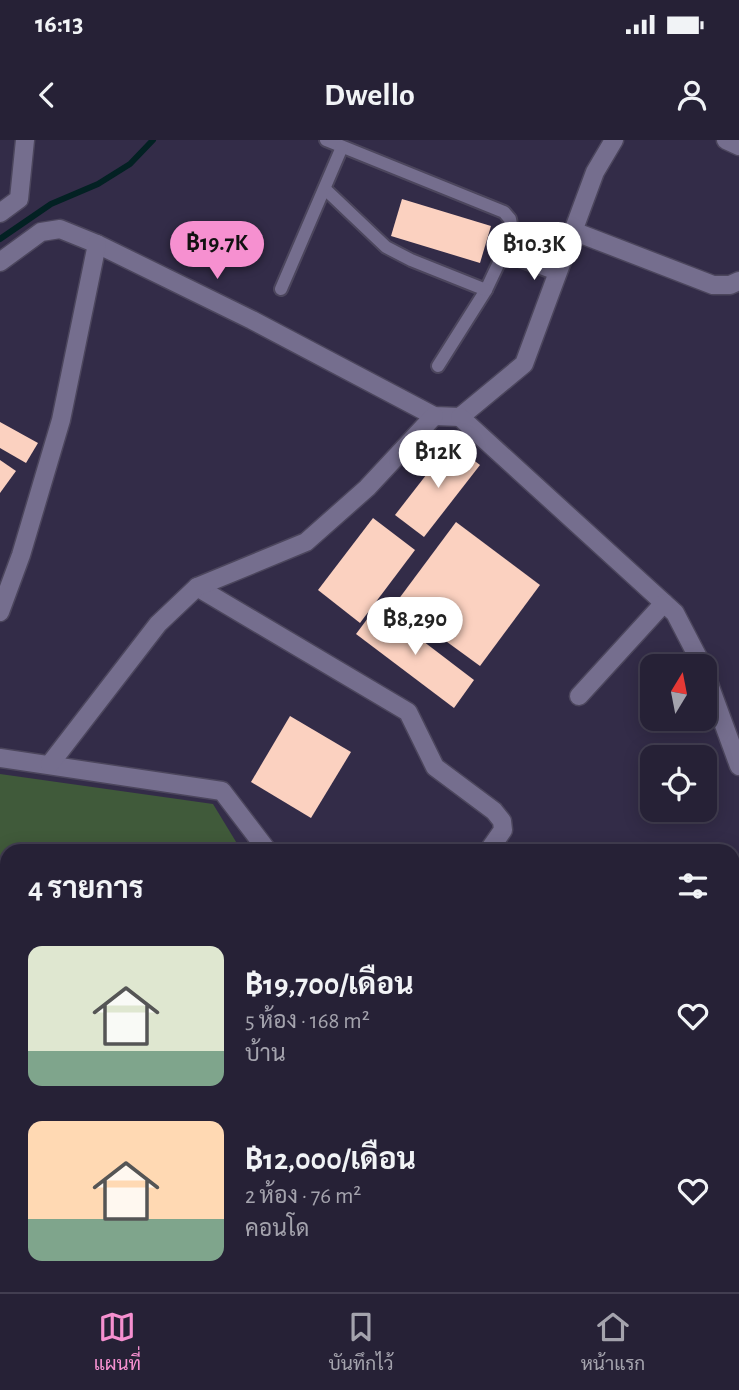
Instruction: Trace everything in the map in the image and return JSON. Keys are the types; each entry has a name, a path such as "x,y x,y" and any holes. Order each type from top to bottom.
{"street":[{"path":"0,213 19,199 25,140"},
{"path":"460,417 524,364 595,172 614,140"},
{"path":"726,140 739,146"},
{"path":"0,262 40,232 60,229 97,244 252,320 434,416 460,417 675,613 696,654"},
{"path":"573,231 713,285 730,285 739,281"},
{"path":"0,612 5,581 61,420 97,244"},
{"path":"50,764 158,624 197,587 306,542 367,488 434,416"},
{"path":"197,587 408,712 435,767 495,811 502,821 503,830 493,844"},
{"path":"579,696 664,603"},
{"path":"718,702 735,741 739,766"},
{"path":"0,758 222,791 262,844"}],"lane":[{"path":"326,140 504,212 510,219 512,230 486,290 438,366"},
{"path":"281,289 342,146"},
{"path":"325,189 386,247 486,290"},
{"path":"503,254 557,274"}],"green space":[{"path":"0,774 213,804 237,844 0,844"}],"building":[{"path":"402,199 491,226 480,263 391,236"},
{"path":"0,422 38,443 26,463 0,448"},
{"path":"451,443 480,465 424,537 395,515"},
{"path":"0,460 16,471 0,493"},
{"path":"373,518 415,550 360,623 318,590"},
{"path":"456,522 540,585 480,666 395,604"},
{"path":"377,606 474,680 454,708 356,634"},
{"path":"290,716 351,752 311,818 251,782"}],"waterway":[{"path":"0,239 51,204 98,184 130,164 153,140"}]}
